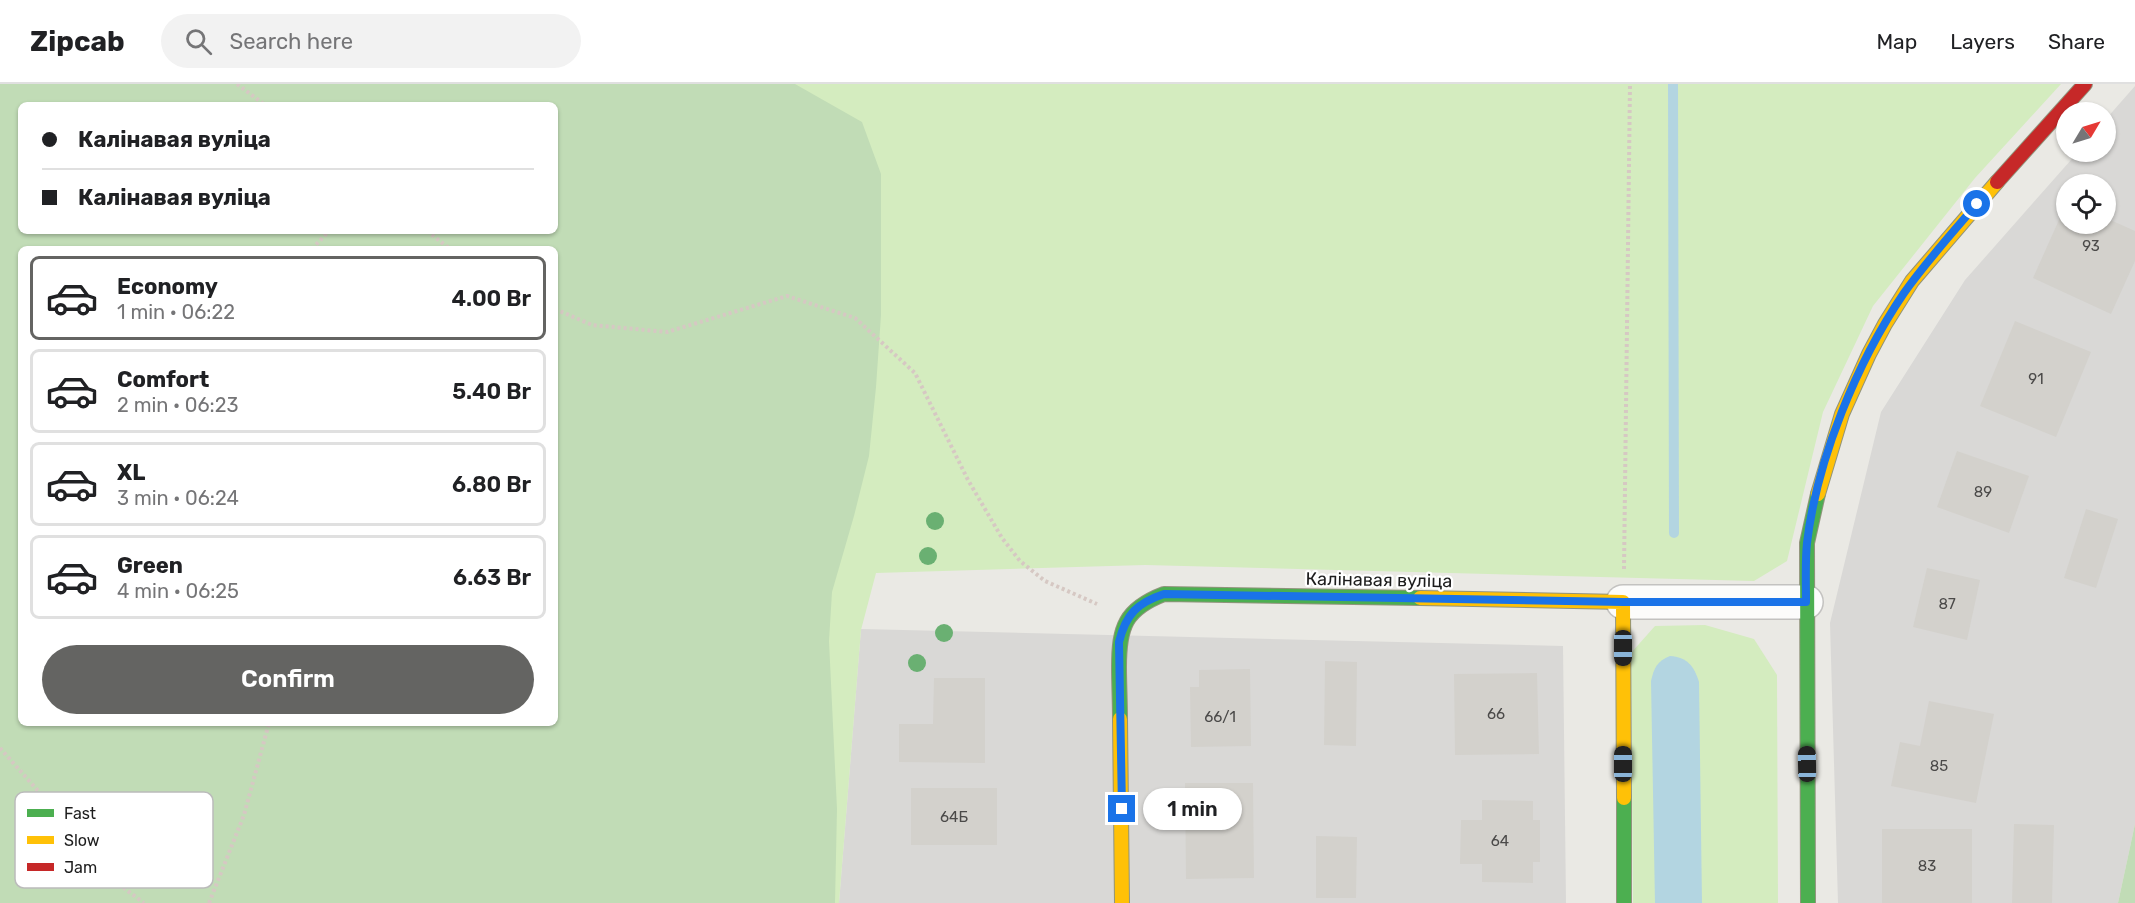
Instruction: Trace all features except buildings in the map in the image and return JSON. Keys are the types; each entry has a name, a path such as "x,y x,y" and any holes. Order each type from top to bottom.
{"street":[{"path":"1808,903 1807,543 1818,489 1834,432 1855,381 1904,293 1992,186 2085,84"},
{"name":"Калінавая вуліца","path":"1132,612 1147,600 1164,594 1623,602"},
{"path":"1624,903 1623,602 1806,602"},
{"path":"1122,903 1119,642 1123,625 1132,612"}],"path":[{"path":"237,84 261,102"},
{"path":"1623,602 1630,84"},
{"path":"315,246 326,234"},
{"path":"431,234 446,246"},
{"path":"558,310 592,325 667,332 787,296 855,318 915,373 968,480 1002,538 1020,561 1046,581 1095,604 1132,612"},
{"path":"209,903 244,815 268,726"},
{"path":"0,748 39,792"},
{"path":"124,888 144,903"}],"shaded area":[{"path":"2135,86 2135,824 2118,903 1838,903 1830,623 1881,412 1965,280 2056,177 2056,234 2116,234 2116,174 2059,174 2069,162 2116,162 2116,108"},
{"path":"861,629 1563,646 1566,903 839,903"}],"green space":[{"path":"0,84 2061,84 1975,178 1873,306 1823,412 1787,561 1754,581 1145,565 876,573 861,630 839,903 0,903"},
{"path":"0,84 795,84 862,122 881,174 881,315 869,456 832,592 829,641 837,809 835,903 0,903"},
{"path":"1705,625 1754,639 1777,675 1778,903 1633,903 1631,653 1655,626"},
{"path":"2135,824 2135,903 2118,903"}],"water":[{"path":"1670,656 1681,658 1689,663 1699,682 1702,903 1655,903 1651,681 1657,666"}],"waterway":[{"path":"1673,84 1674,533"}],"traffic: fast":[{"path":"1808,903 1807,543 1818,494"},
{"path":"1120,719 1119,653 1123,630 1133,613 1164,594 1420,598"},
{"path":"1624,798 1624,903"}],"traffic: slow":[{"path":"1818,494 1842,414 1885,324 1912,281 1997,182"},
{"path":"1420,598 1623,602 1624,798"},
{"path":"1120,719 1122,903"}],"traffic: jam":[{"path":"1997,182 2085,84"}],"route":[{"path":"1122,809 1119,642 1123,625 1132,612 1147,600 1164,594 1623,602 1806,602 1807,543 1818,489 1834,432 1855,381 1904,293 1977,204"}]}
